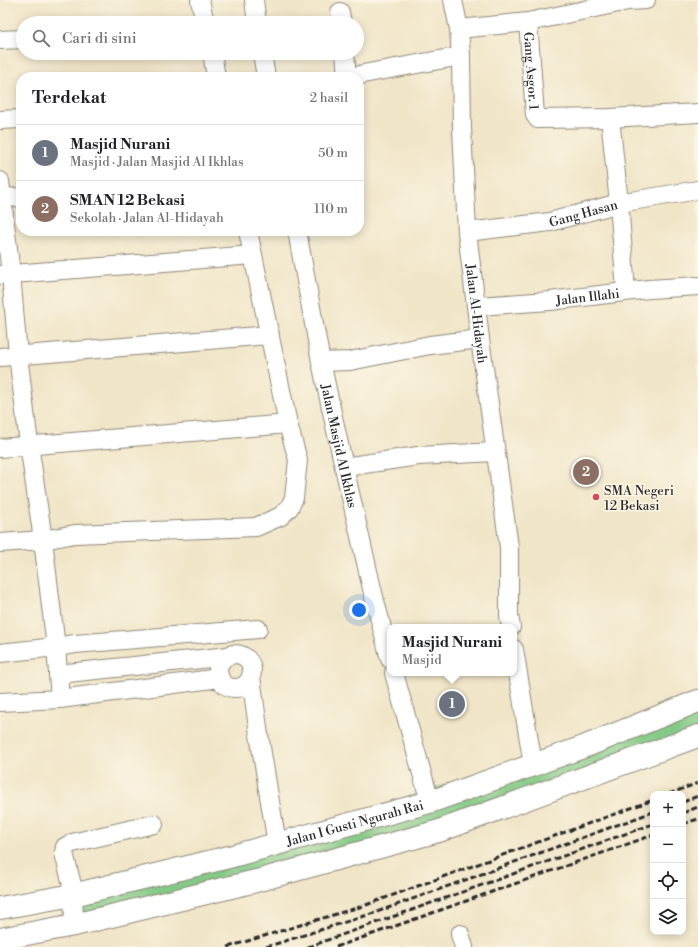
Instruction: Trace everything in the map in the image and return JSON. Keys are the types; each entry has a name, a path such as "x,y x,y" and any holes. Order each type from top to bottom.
{"main road":[{"name":"Jalan I Gusti Ngurah Rai","path":"0,908 73,895 229,858 430,802 586,746 691,704"},
{"path":"691,704 698,728"},
{"path":"0,939 74,926 256,881 439,831 698,736"}],"street":[{"path":"200,0 203,16"},
{"path":"254,0 256,16"},
{"name":"Jalan Al-Hidayah","path":"452,0 458,29 461,56 462,128 467,232 495,452 510,548 509,615 510,624"},
{"path":"458,29 528,22 639,0"},
{"name":"Gang Asgor. 1","path":"528,22 536,117 540,120 610,118"},
{"path":"0,40 16,39"},
{"path":"364,74 461,56"},
{"path":"213,60 215,72"},
{"path":"263,60 265,72"},
{"path":"346,60 347,72"},
{"path":"626,291 610,118 698,113"},
{"path":"0,120 16,119"},
{"path":"0,180 9,356 29,444 43,540 56,647 60,699"},
{"name":"Gang Hasan","path":"467,232 550,222 619,203 698,190"},
{"path":"1,198 16,197"},
{"path":"0,543 43,540 75,534 256,527 281,516 289,508 294,498 298,460 288,424 249,236"},
{"name":"Jalan Masjid Al Ikhlas","path":"298,236 321,362 373,593 387,647"},
{"path":"5,275 253,255"},
{"name":"Jalan Illahi","path":"477,306 550,301 626,291 698,286"},
{"path":"9,356 270,335"},
{"path":"321,362 350,361 430,346 480,339"},
{"path":"0,448 29,444 288,424"},
{"path":"344,467 418,456 495,452"},
{"path":"0,653 75,644 258,629"},
{"path":"58,674 235,655 247,659 251,664 251,677 259,735 278,844"},
{"path":"228,656 223,660 218,671 223,683 229,687 242,687 251,677"},
{"path":"517,667 533,764"},
{"path":"395,676 430,802"},
{"path":"0,702 60,699 220,678"},
{"path":"74,926 73,889 64,853 65,847 72,843 154,824"}],"green space":[{"path":"698,701 698,736 439,831 74,925 73,895 229,857"}],"railway":[{"path":"677,791 698,783"},
{"path":"686,801 698,796"},
{"path":"228,947 366,905 650,801"},
{"path":"686,812 698,807"},
{"path":"266,947 374,913 650,813"},
{"path":"686,823 698,819"},
{"path":"308,947 650,825"},
{"path":"336,947 650,836"}],"place":[{"name":"SMAN 12 Bekasi","path":"586,472"},
{"name":"SMA Negeri 12 Bekasi","path":"596,497"},
{"name":"Masjid Nurani","path":"452,704"}]}
